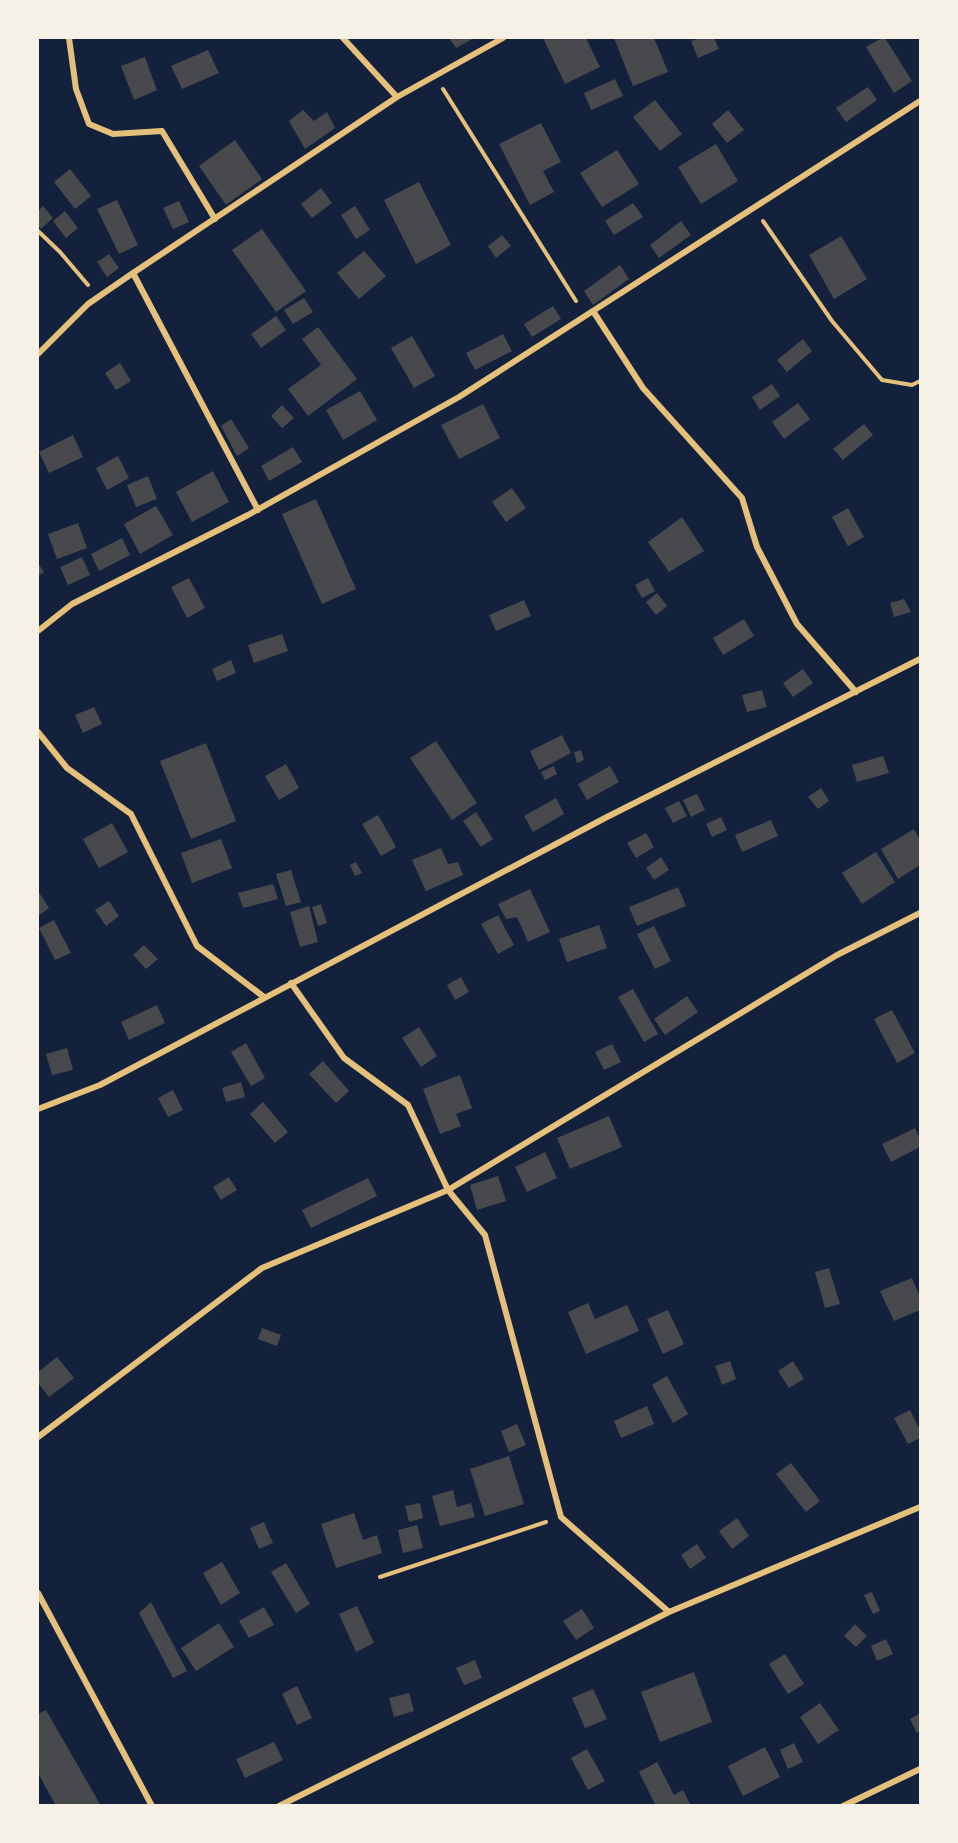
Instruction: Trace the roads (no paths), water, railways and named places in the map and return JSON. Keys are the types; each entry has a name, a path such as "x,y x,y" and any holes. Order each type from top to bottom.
{"street":[{"path":"69,38 76,90 89,124 113,134 162,131 215,219"},
{"path":"343,38 397,97"},
{"path":"38,354 98,297 133,273 397,97 503,38"},
{"path":"38,631 72,604 258,510 459,397 921,101"},
{"path":"133,273 258,510"},
{"path":"593,311 643,388 742,498 757,547 797,624 856,692"},
{"path":"38,1109 100,1085 604,818 921,659"},
{"path":"38,732 67,768 131,814 197,946 264,997"},
{"path":"38,1437 262,1268 448,1190 837,955 921,914"},
{"path":"291,983 344,1058 408,1105 448,1190 485,1235 561,1517 669,1612"},
{"path":"279,1806 669,1612 920,1507"},
{"path":"38,1593 152,1806"},
{"path":"843,1806 921,1769"}]}
